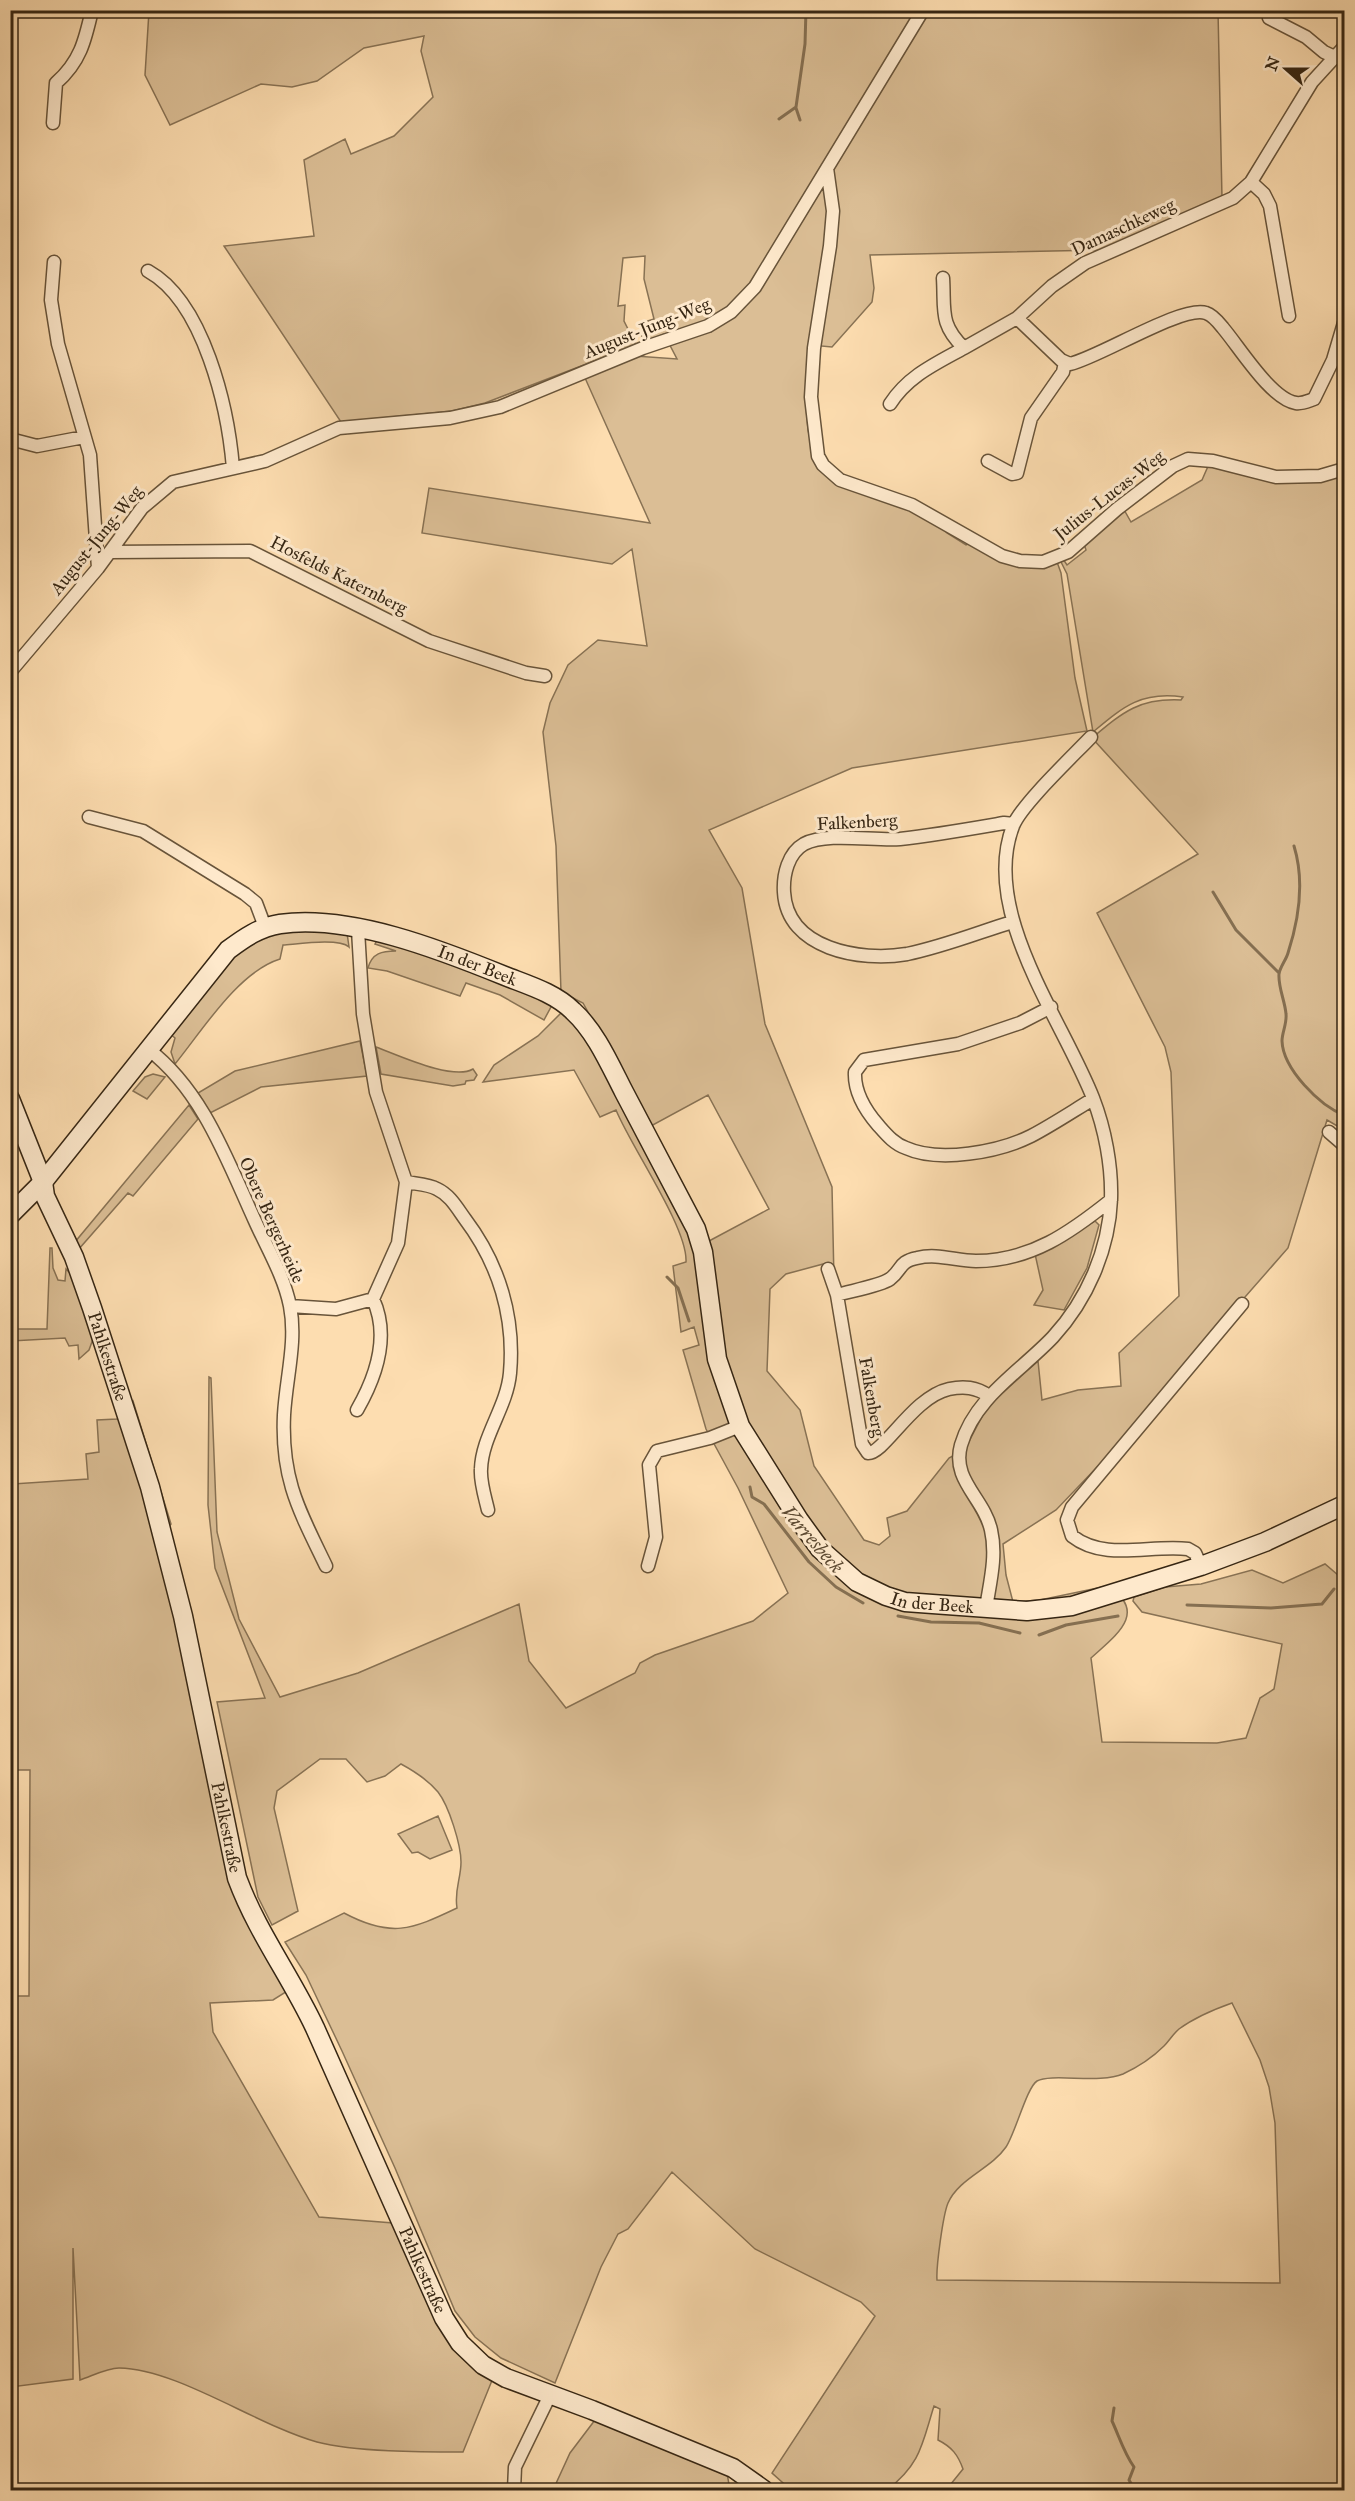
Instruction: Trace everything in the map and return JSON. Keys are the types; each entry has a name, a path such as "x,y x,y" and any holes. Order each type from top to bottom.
{"street":[{"path":"53,123 56,83 73,69 92,10"},
{"name":"August-Jung-Weg","path":"10,672 98,568 142,508 167,486 181,478 275,458 339,428 450,418 500,407 719,320 738,306 755,287 922,10"},
{"path":"1269,18 1306,37 1336,58"},
{"name":"Damaschkeweg","path":"890,404 899,389 920,372 1017,318 1052,286 1085,263 1233,198 1251,182 1312,82 1344,47"},
{"name":"Julius-Lucas-Weg","path":"827,168 833,211 830,246 814,348 811,396 818,456 823,465 840,480 912,505 1002,556 1043,562 1068,552 1117,509 1173,466 1188,459 1213,461 1276,477 1320,476 1344,470"},
{"path":"1251,182 1264,194 1270,206 1289,316"},
{"path":"54,262 51,300 58,344 90,455 94,483 98,568"},
{"path":"148,271 169,285 207,351 225,408 233,468"},
{"path":"943,278 945,324 949,334 964,348"},
{"path":"1017,318 1065,362 1078,362 1181,316 1206,313 1214,318 1279,394 1287,400 1302,403 1314,399 1324,382 1344,323"},
{"path":"988,461 1012,474 1017,473 1031,418 1063,372 1065,362"},
{"path":"10,439 30,446 84,437"},
{"name":"Hosfelds Katernberg","path":"110,552 250,551 429,641 526,674 545,676"},
{"path":"986,1608 994,1560 991,1529 987,1516 965,1483 959,1464 966,1433 989,1396 1052,1337 1080,1302 1103,1248 1111,1200 1106,1142 1094,1099 1012,922 1006,877 1014,824 1091,737"},
{"path":"90,817 143,831 245,894 256,903 265,927"},
{"name":"Falkenberg","path":"1012,922 905,954 861,955 817,942 797,929 787,911 784,885 793,855 810,842 897,839 1004,823 1014,824"},
{"name":"In der Beek","path":"10,1215 43,1182 228,950 265,927 303,923 331,924 439,950 548,993 573,1011 585,1024 612,1069 696,1229 703,1252 717,1359 740,1426 805,1529 845,1573 871,1590 905,1602 1028,1611 1072,1606 1201,1566 1265,1542 1344,1505"},
{"path":"358,930 363,1014 372,1068 406,1182 398,1243 373,1299"},
{"path":"1051,1007 1020,1023 958,1044 864,1060 855,1072 858,1093 873,1119 895,1142 914,1151 951,1154 976,1153 1028,1137 1094,1099"},
{"name":"Obere Bergerheide","path":"148,1049 174,1070 205,1114 275,1266 290,1306 292,1331 284,1413 287,1474 294,1499 326,1566"},
{"name":"Pahlkestraße","path":"10,1100 43,1182 45,1196 74,1257 150,1487 183,1616 237,1878 250,1914 303,2002 444,2318 460,2343 483,2365 506,2378 733,2468 764,2490"},
{"path":"1329,1132 1344,1145"},
{"path":"406,1182 437,1189 451,1199 493,1262 504,1295 510,1326 510,1374 502,1408 483,1454 480,1471 488,1510"},
{"path":"837,1295 890,1279 902,1262 929,1255 964,1261 991,1261 1036,1250 1063,1237 1111,1200"},
{"name":"Falkenberg","path":"828,1269 837,1295 861,1444 868,1454 878,1451 915,1407 936,1393 962,1387 977,1389 989,1396"},
{"path":"290,1306 336,1309 373,1299"},
{"path":"357,1410 368,1391 380,1344 379,1311 373,1299"},
{"path":"1201,1566 1195,1553 1188,1549 1114,1551 1089,1545 1072,1536 1067,1520 1072,1507 1242,1304"},
{"path":"648,1566 656,1537 650,1465 652,1456 659,1450 710,1438 740,1426"},
{"path":"514,2490 515,2466 550,2395"}],"shaded area":[{"path":"149,11 1218,11 1222,198 1101,250 870,255 874,288 872,302 832,347 811,345 805,394 808,430 813,452 843,486 892,501 938,523 947,533 966,545 970,543 981,550 1057,562 1061,573 1075,678 1087,731 852,768 709,830 742,888 765,1024 832,1187 834,1280 827,1263 786,1274 770,1289 767,1371 800,1410 814,1466 864,1540 879,1545 890,1536 887,1518 907,1511 949,1458 965,1449 987,1407 1038,1361 1042,1400 1078,1390 1121,1386 1119,1353 1179,1296 1171,1072 1165,1047 1097,913 1198,854 1092,738 1132,708 1154,701 1181,700 1183,697 1155,696 1144,699 1124,708 1093,732 1067,574 1060,560 1063,559 1067,565 1086,550 1083,541 1123,508 1131,522 1202,480 1209,464 1244,475 1276,481 1308,481 1344,474 1344,1130 1327,1120 1288,1248 1202,1346 1145,1417 1056,1510 1003,1544 1006,1575 1013,1602 1040,1600 1107,1586 1120,1596 1126,1605 1127,1614 1124,1624 1091,1658 1102,1742 1217,1743 1246,1738 1260,1698 1274,1689 1282,1644 1142,1612 1133,1601 1134,1597 1165,1587 1201,1584 1252,1570 1283,1583 1325,1564 1338,1575 1344,1570 1344,2490 946,2490 963,2469 954,2452 938,2440 940,2409 934,2406 914,2462 887,2490 791,2490 772,2473 875,2316 861,2302 755,2249 672,2172 628,2229 618,2234 601,2267 555,2383 501,2358 475,2337 455,2311 395,2168 342,2051 306,1975 285,1942 344,1913 375,1926 401,1928 427,1922 457,1908 456,1896 461,1862 457,1836 438,1792 416,1773 401,1764 385,1776 367,1782 346,1759 320,1759 277,1791 274,1808 298,1911 272,1925 258,1897 217,1702 265,1698 215,1568 208,1505 209,1377 211,1378 217,1532 239,1619 280,1697 358,1673 519,1604 529,1661 566,1708 635,1673 640,1663 655,1655 753,1621 788,1593 738,1488 706,1429 683,1350 699,1345 694,1327 681,1332 673,1266 686,1262 684,1247 669,1209 616,1110 600,1117 574,1070 483,1082 494,1065 538,1036 561,1013 565,1013 584,1032 710,1255 709,1241 769,1209 708,1095 651,1126 583,1003 561,992 556,846 543,732 550,703 568,665 598,640 647,646 632,549 612,564 422,533 429,488 650,523 585,378 635,356 677,359 664,334 645,342 642,340 641,323 654,319 644,279 645,256 623,258 618,306 625,305 624,321 636,345 485,403 452,411 341,422 224,246 314,236 304,160 345,139 351,154 394,136 433,97 421,51 424,36 364,48 317,81 292,87 261,84 170,125 145,75","holes":["1232,2003 1260,2060 1269,2087 1275,2123 1280,2283 937,2280 940,2241 948,2203 953,2194 967,2180 992,2162 1006,2147 1029,2092 1037,2081 1054,2078 1102,2078 1123,2074 1155,2054 1185,2025"]},
{"path":"285,929 347,933 349,947 328,942 283,945 280,959 250,976 235,989 175,1064 171,1052 175,1038 169,1033 236,950"},
{"path":"377,940 473,969 552,1005 544,1020 500,995 466,983 460,996 387,971 368,968 372,959 378,954 396,951 375,944"},
{"path":"360,1041 367,1076 261,1087 210,1113 198,1093 235,1071"},
{"path":"376,1047 411,1061 452,1072 473,1069 477,1075 474,1080 453,1086 381,1074"},
{"path":"153,1074 165,1077 147,1099 133,1091 145,1077"},
{"path":"189,1105 198,1119 133,1196 128,1193 78,1250 75,1242"},
{"path":"1095,1221 1099,1225 1087,1268 1064,1310 1034,1305 1043,1290 1035,1254"},
{"path":"50,1248 52,1248 53,1268 58,1280 65,1281 66,1269 72,1275 93,1339 89,1350 79,1359 78,1345 69,1346 65,1338 11,1341 11,1329 47,1329"},
{"path":"133,1401 171,1524 157,1540 178,1609 230,1877 239,1906 289,1990 273,2000 210,2003 213,2032 319,2217 393,2223 442,2329 493,2378 463,2452 369,2450 317,2442 293,2434 191,2387 142,2371 114,2368 80,2380 73,2248 73,2379 11,2387 10,1996 29,1996 30,1770 11,1770 11,1490 15,1491 11,1484 10,1454 13,1484 88,1479 86,1454 99,1452 97,1420 117,1419"},
{"path":"438,1816 452,1850 430,1859 418,1852 412,1853 398,1834"},
{"path":"595,2420 727,2473 730,2490 553,2490 570,2453"}],"waterway":[{"path":"779,119 796,107 805,44 806,10"},
{"path":"796,108 800,120"},
{"path":"1294,846 1300,887 1298,914 1287,956 1279,974 1286,1014 1282,1041 1284,1052 1304,1085 1324,1104 1344,1115"},
{"path":"1213,892 1236,930 1279,973"},
{"name":"Varresbeck","path":"667,1277 678,1288 689,1321"},
{"name":"Varresbeck","path":"750,1487 752,1497 764,1504 809,1562 836,1587 863,1603"},
{"name":"Varresbeck","path":"1187,1605 1271,1608 1322,1604 1334,1589"},
{"name":"Varresbeck","path":"898,1616 931,1622 979,1623 1020,1633"},
{"name":"Varresbeck","path":"1039,1635 1066,1625 1118,1616"},
{"path":"1114,2408 1112,2421 1134,2467 1129,2480 1135,2490"}]}
